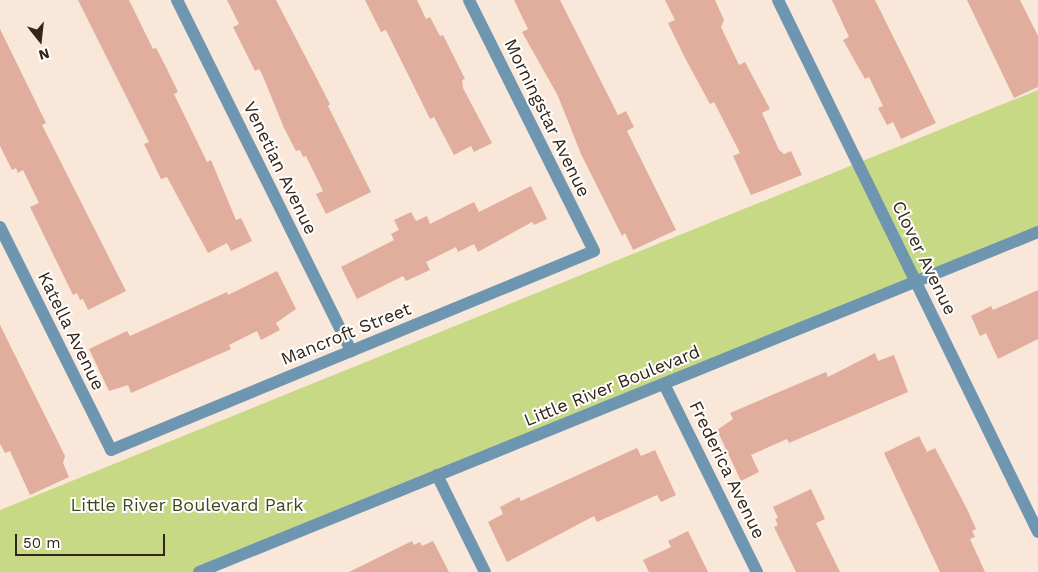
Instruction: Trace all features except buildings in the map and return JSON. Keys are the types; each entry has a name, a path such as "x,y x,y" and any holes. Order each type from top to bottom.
{"street":[{"name":"Venetian Avenue","path":"177,0 351,351"},
{"name":"Morningstar Avenue","path":"469,0 594,251"},
{"name":"Clover Avenue","path":"778,0 1038,532"},
{"name":"Katella Avenue","path":"0,227 111,450"},
{"name":"Little River Boulevard","path":"208,570 915,280 1038,232"},
{"name":"Mancroft Street","path":"111,450 594,251"},
{"name":"Frederica Avenue","path":"664,384 757,572"},
{"path":"437,475 485,572"}],"green space":[{"name":"Little River Boulevard Park","path":"1038,90 1038,232 199,572 0,572 0,510"}]}
